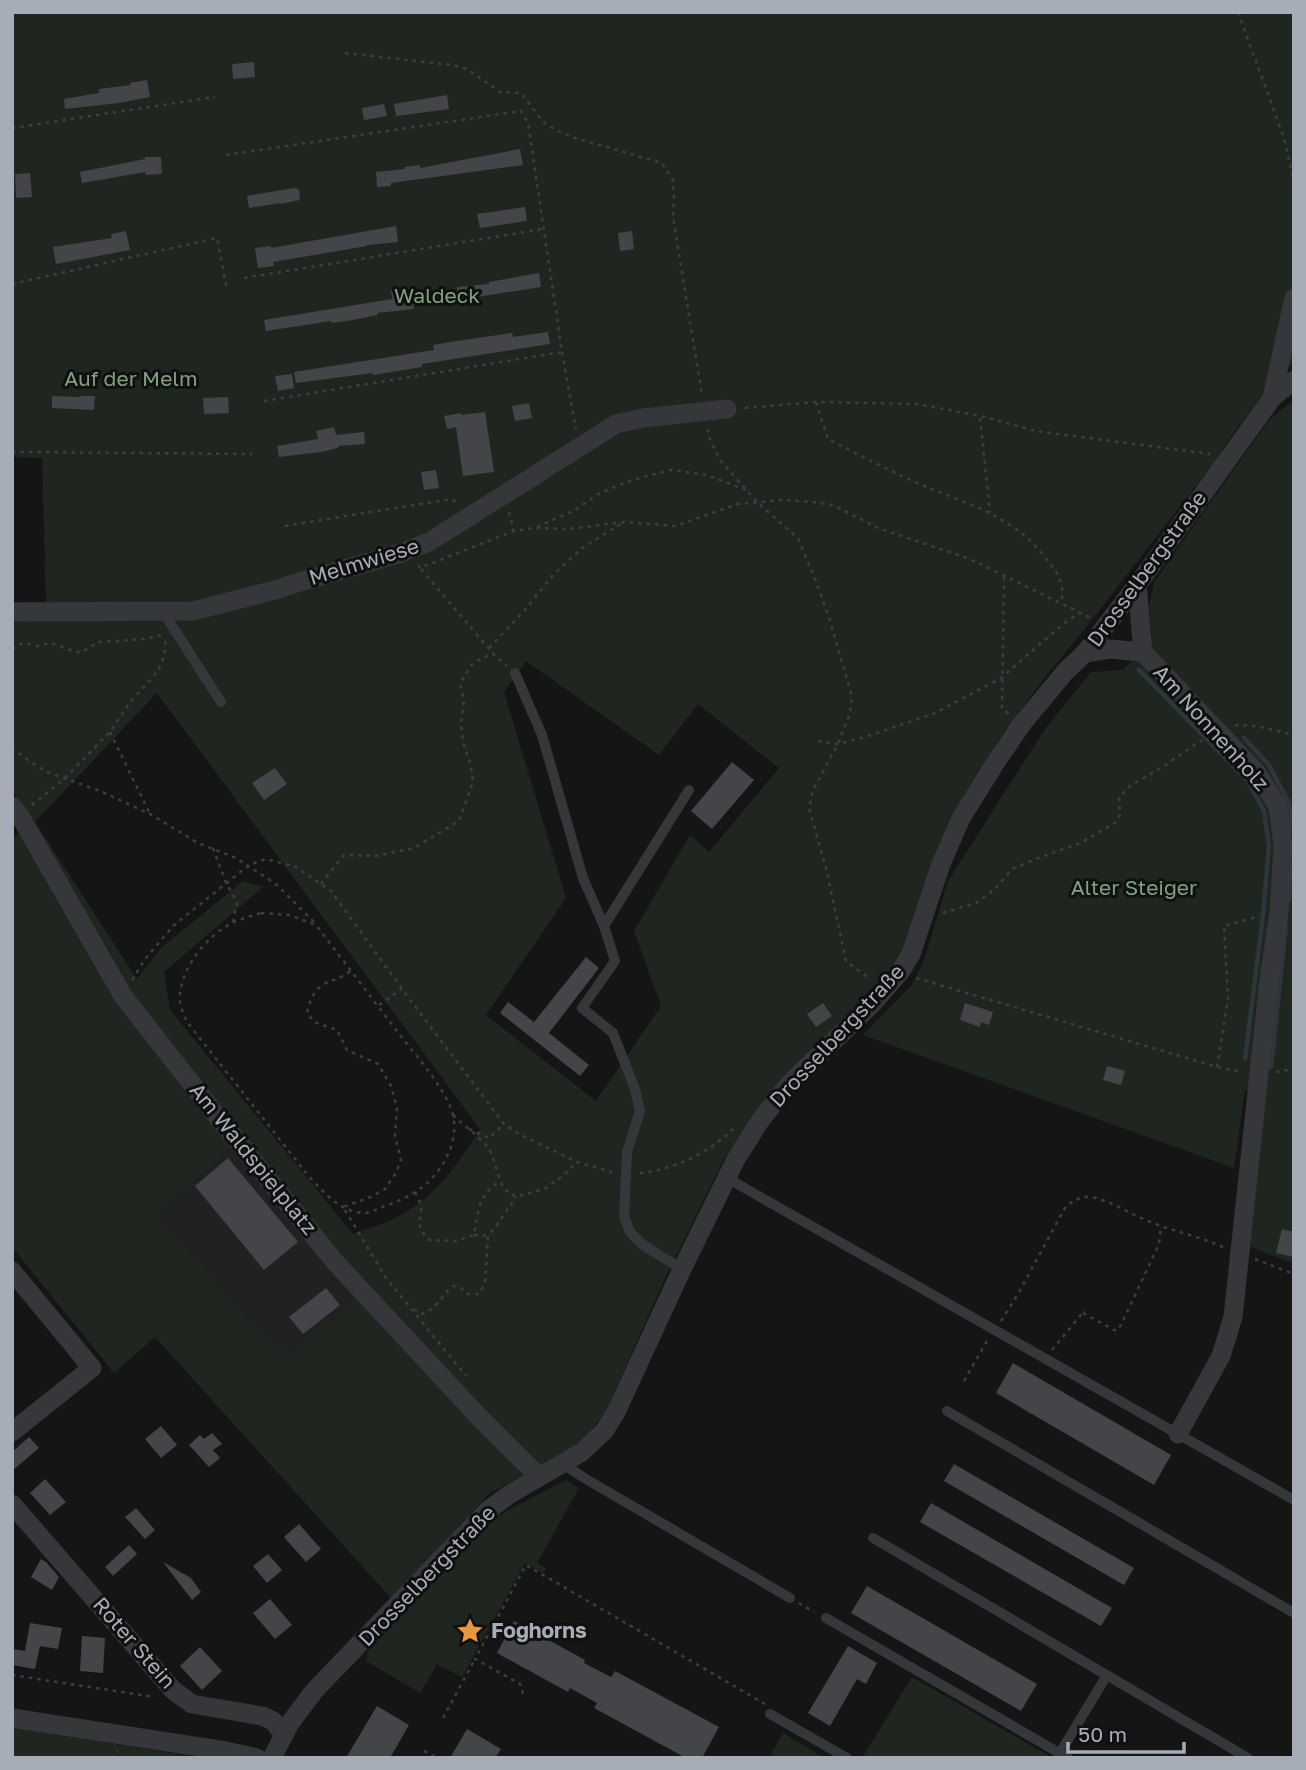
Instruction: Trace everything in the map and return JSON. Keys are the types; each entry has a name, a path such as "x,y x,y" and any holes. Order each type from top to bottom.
{"street":[{"path":"1272,398 1294,298"},
{"name":"Drosselbergstraße","path":"272,1758 299,1710 314,1691 486,1511 563,1464 605,1430 736,1159 760,1121 789,1084 848,1028 900,972 911,954 941,864 961,818 1021,725 1065,672 1085,653 1272,398 1294,380"},
{"name":"Melmwiese","path":"12,612 193,611 299,582 412,557 429,542 616,424 642,418 727,410"},
{"name":"Am Nonnenholz","path":"1137,584 1143,652 1257,773 1278,807 1283,846 1279,912 1258,1075 1233,1317 1221,1356 1178,1434"},
{"path":"1085,653 1110,649 1143,652"},
{"name":"Am Waldspielplatz","path":"15,815 123,996 217,1116 335,1262 480,1418 539,1477"},
{"path":"12,1271 92,1368 12,1432"},
{"name":"Roter Stein","path":"12,1504 173,1690 192,1704 262,1716 273,1721 284,1734"},
{"path":"12,1718 257,1758"}],"lane":[{"path":"162,612 221,702"},
{"path":"515,673 542,735 583,878 604,926 615,961 582,1008 613,1033 635,1089 640,1111 627,1152 624,1216 630,1232 643,1245 681,1269"},
{"path":"604,926 689,790"},
{"path":"727,1178 1294,1500"},
{"path":"947,1411 1294,1613"},
{"path":"563,1464 790,1598"},
{"path":"873,1538 1248,1758"},
{"path":"826,1618 1064,1755 1107,1675"},
{"path":"772,1712 847,1758"}],"path":[{"path":"1238,12 1284,138 1294,183"},
{"path":"345,53 467,69 500,92 521,93 543,122 556,130 662,163 673,180 673,217 709,438 720,460 758,503 798,538 829,617 852,697 850,713 838,744 813,790 809,808 827,869 846,961 884,990"},
{"path":"12,128 215,97"},
{"path":"226,155 521,111 528,123 579,447"},
{"path":"244,278 543,229"},
{"path":"12,284 216,238 227,290"},
{"path":"264,401 562,352"},
{"path":"727,410 816,402 918,404 980,416 1036,431 1230,454"},
{"path":"816,402 828,439 905,478 990,512 1014,526 1036,544 1063,584 1062,603"},
{"path":"980,416 990,512"},
{"path":"12,452 252,454"},
{"path":"534,528 575,510 611,488 671,470 707,475 748,491"},
{"path":"285,526 451,499 460,504"},
{"path":"420,568 514,531 534,528 568,529 625,522 675,526 738,504 783,500 832,505 878,528 970,559 1106,625"},
{"path":"489,648 525,610 552,575 582,548 625,522"},
{"path":"321,884 344,855 376,856 414,848 459,821 473,782 463,742 461,722 464,701 460,683 473,663 495,655 412,557"},
{"path":"412,557 420,568"},
{"path":"1004,577 1002,708 1021,725"},
{"path":"818,741 838,744 933,715 1001,678 1080,612"},
{"path":"12,649 23,643 38,646 50,643 80,653 99,642 146,639 164,634 166,647 153,677 131,701 110,732 64,779 15,815"},
{"path":"943,913 976,903 995,889 1012,869 1080,843 1115,823 1120,815 1119,797 1130,786 1192,748 1215,729 1228,724 1256,726 1294,735"},
{"path":"110,732 150,814"},
{"path":"12,748 47,772 100,791 150,814 198,843 249,865 277,885 316,925 427,1070 453,1115 455,1135 450,1149 427,1184 387,1206 363,1214 343,1207 307,1174 187,1022 180,1002 189,966 204,943 233,922 261,913 289,915 316,925"},
{"path":"213,848 226,883 237,902 233,922"},
{"path":"123,996 146,958 173,926 249,865 265,859 296,867 331,891 401,989 504,1124 517,1133 577,1162 626,1174 670,1167 721,1141 735,1127"},
{"path":"1217,1067 1228,998 1224,926 1279,912"},
{"path":"343,1207 385,1189 401,1160 395,1136 397,1108 391,1086 379,1064 347,1050 337,1030 314,1022 307,1013 309,1002 321,984 341,978 350,971"},
{"path":"900,972 1217,1067 1258,1075"},
{"path":"378,1006 401,989"},
{"path":"453,1115 487,1146 497,1166 500,1181 506,1190 516,1197"},
{"path":"465,1128 489,1138 504,1124"},
{"path":"410,1307 422,1314 432,1311 444,1293 453,1286 468,1294 479,1294 485,1283 488,1236 516,1197 546,1188 577,1162"},
{"path":"474,1235 484,1195 500,1181"},
{"path":"415,1192 420,1202 419,1222 422,1232 429,1240 455,1241 474,1235 488,1236"},
{"path":"964,1381 1018,1293 1066,1206 1078,1198 1091,1198 1118,1207 1184,1235 1207,1240 1294,1274"},
{"path":"343,1207 386,1279 473,1384"},
{"path":"1045,1359 1084,1312 1116,1331 1159,1244 1161,1226"},
{"path":"443,1718 526,1565 772,1712"},
{"path":"475,1658 520,1684 523,1694"},
{"path":"12,1675 165,1699 184,1699"},
{"path":"424,1751 437,1758"}],"shaded area":[{"path":"230,1148 354,1300 290,1355 267,1339 159,1215"}],"green space":[{"path":"12,12 1294,12 1294,363 1284,370 1236,429 1213,464 1000,738 953,813 940,842 904,948 892,970 773,1094 725,1157 667,1274 605,1413 586,1437 567,1451 490,1493 391,1598 155,1337 114,1373 12,1247 12,839 35,822 12,791 12,602 46,602 42,458 12,457","holes":["526,661 659,755 698,704 779,768 709,852 690,835 634,931 661,1006 596,1101 486,1015 566,898 504,692","157,693 480,1129 455,1167 436,1189 413,1208 388,1221 353,1234 170,1010 164,972 263,887 243,881 161,948 137,979 35,822","230,1148 354,1300 290,1354 267,1339 159,1215"]},
{"name":"Alter Steiger","path":"1294,400 1294,1264 1244,1244 1265,1090 1245,1091 1234,1168 863,1035 911,986 924,961 948,881 1045,729 1091,672 1123,670 1152,637 1149,607 1154,583 1270,419"},
{"path":"566,1480 579,1488 537,1563 546,1568 543,1573 525,1563 462,1677 437,1664 420,1693 366,1661 368,1650 494,1518"},
{"path":"912,1677 1053,1758 862,1758"},
{"path":"12,1727 201,1758 12,1758"},
{"path":"783,1733 824,1758 769,1758"}],"building":[{"path":"254,62 255,77 233,79 232,64"},
{"path":"147,80 150,97 65,109 64,99"},
{"path":"447,95 449,109 396,116 394,104"},
{"path":"384,104 387,116 364,120 362,108"},
{"path":"520,149 523,165 377,187 376,172 420,165 420,168"},
{"path":"145,157 161,157 162,174 146,175 145,172 82,183 80,172"},
{"path":"30,173 32,197 16,198 15,174"},
{"path":"299,189 300,200 249,208 247,196"},
{"path":"525,207 527,221 480,228 477,214"},
{"path":"396,226 398,242 273,262 274,266 258,268 255,248 271,248"},
{"path":"126,231 130,250 56,264 53,247 112,238 111,234"},
{"path":"632,231 634,249 620,251 618,233"},
{"path":"539,273 541,287 458,300 457,287 489,284"},
{"path":"411,287 412,293 447,290 448,303 413,305 414,309 377,313 378,315 353,320 266,331 264,320 392,299 391,290"},
{"path":"548,332 550,344 422,364 422,367 373,375 296,383 294,372 434,350 433,345 450,342 512,333 513,337"},
{"path":"292,374 294,388 278,391 275,376"},
{"path":"52,396 95,396 94,410 52,408"},
{"path":"228,397 229,413 204,414 203,398"},
{"path":"529,403 532,418 515,421 512,406"},
{"path":"485,412 494,472 463,476 456,427 447,429 444,416"},
{"path":"334,427 336,435 364,432 365,444 279,457 277,446 318,439 316,431"},
{"path":"436,470 439,488 424,490 421,472"},
{"path":"732,762 754,780 712,829 691,811"},
{"path":"275,768 287,784 264,800 252,783"},
{"path":"586,957 599,968 549,1033 589,1065 580,1076 500,1013 508,1002 534,1022"},
{"path":"823,1003 832,1016 816,1027 807,1014"},
{"path":"965,1003 993,1012 989,1025 981,1022 980,1027 960,1020"},
{"path":"1107,1066 1125,1071 1121,1085 1103,1080"},
{"path":"228,1158 298,1242 264,1270 195,1186"},
{"path":"1282,1229 1294,1232 1294,1257 1276,1253"},
{"path":"326,1288 340,1305 303,1334 289,1317"},
{"path":"1013,1363 1171,1455 1154,1485 996,1393"},
{"path":"161,1426 177,1445 161,1458 145,1439"},
{"path":"212,1433 222,1444 213,1450 220,1458 209,1467 189,1445 200,1435 204,1439"},
{"path":"29,1437 39,1448 12,1471 12,1452"},
{"path":"954,1464 1134,1568 1124,1585 944,1481"},
{"path":"45,1479 66,1502 50,1515 30,1493"},
{"path":"931,1503 1112,1608 1101,1626 920,1522"},
{"path":"136,1508 155,1530 145,1539 125,1517"},
{"path":"299,1524 321,1549 306,1562 284,1537"},
{"path":"129,1545 137,1554 113,1576 105,1567"},
{"path":"268,1554 282,1570 267,1583 253,1566"},
{"path":"41,1559 59,1577 52,1590 31,1577"},
{"path":"163,1562 191,1578 201,1592 192,1600"},
{"path":"867,1586 1037,1684 1021,1711 851,1613"},
{"path":"270,1599 292,1625 275,1639 253,1613"},
{"path":"514,1621 611,1677 615,1671 719,1727 702,1758 686,1758 594,1708 597,1703 570,1688 568,1692 497,1653"},
{"path":"30,1623 62,1628 58,1649 40,1646 35,1669 12,1665 12,1649 25,1651"},
{"path":"82,1636 105,1638 103,1673 80,1671"},
{"path":"848,1646 877,1663 866,1684 857,1679 830,1726 808,1713"},
{"path":"200,1647 222,1671 202,1690 180,1666"},
{"path":"377,1706 409,1725 390,1758 346,1758"},
{"path":"467,1729 501,1749 495,1758 450,1758"}],"waterway":[{"path":"1139,670 1248,781 1264,811 1269,846 1245,1059"},
{"path":"1244,738 1269,765 1289,803 1294,835"},
{"path":"1289,900 1294,859"},
{"path":"1271,1067 1286,926"}],"place":[{"name":"Foghorns","path":"470,1631"}],"park label":[{"name":"Waldeck","path":"437,296"},
{"name":"Auf der Melm","path":"131,379"}]}
